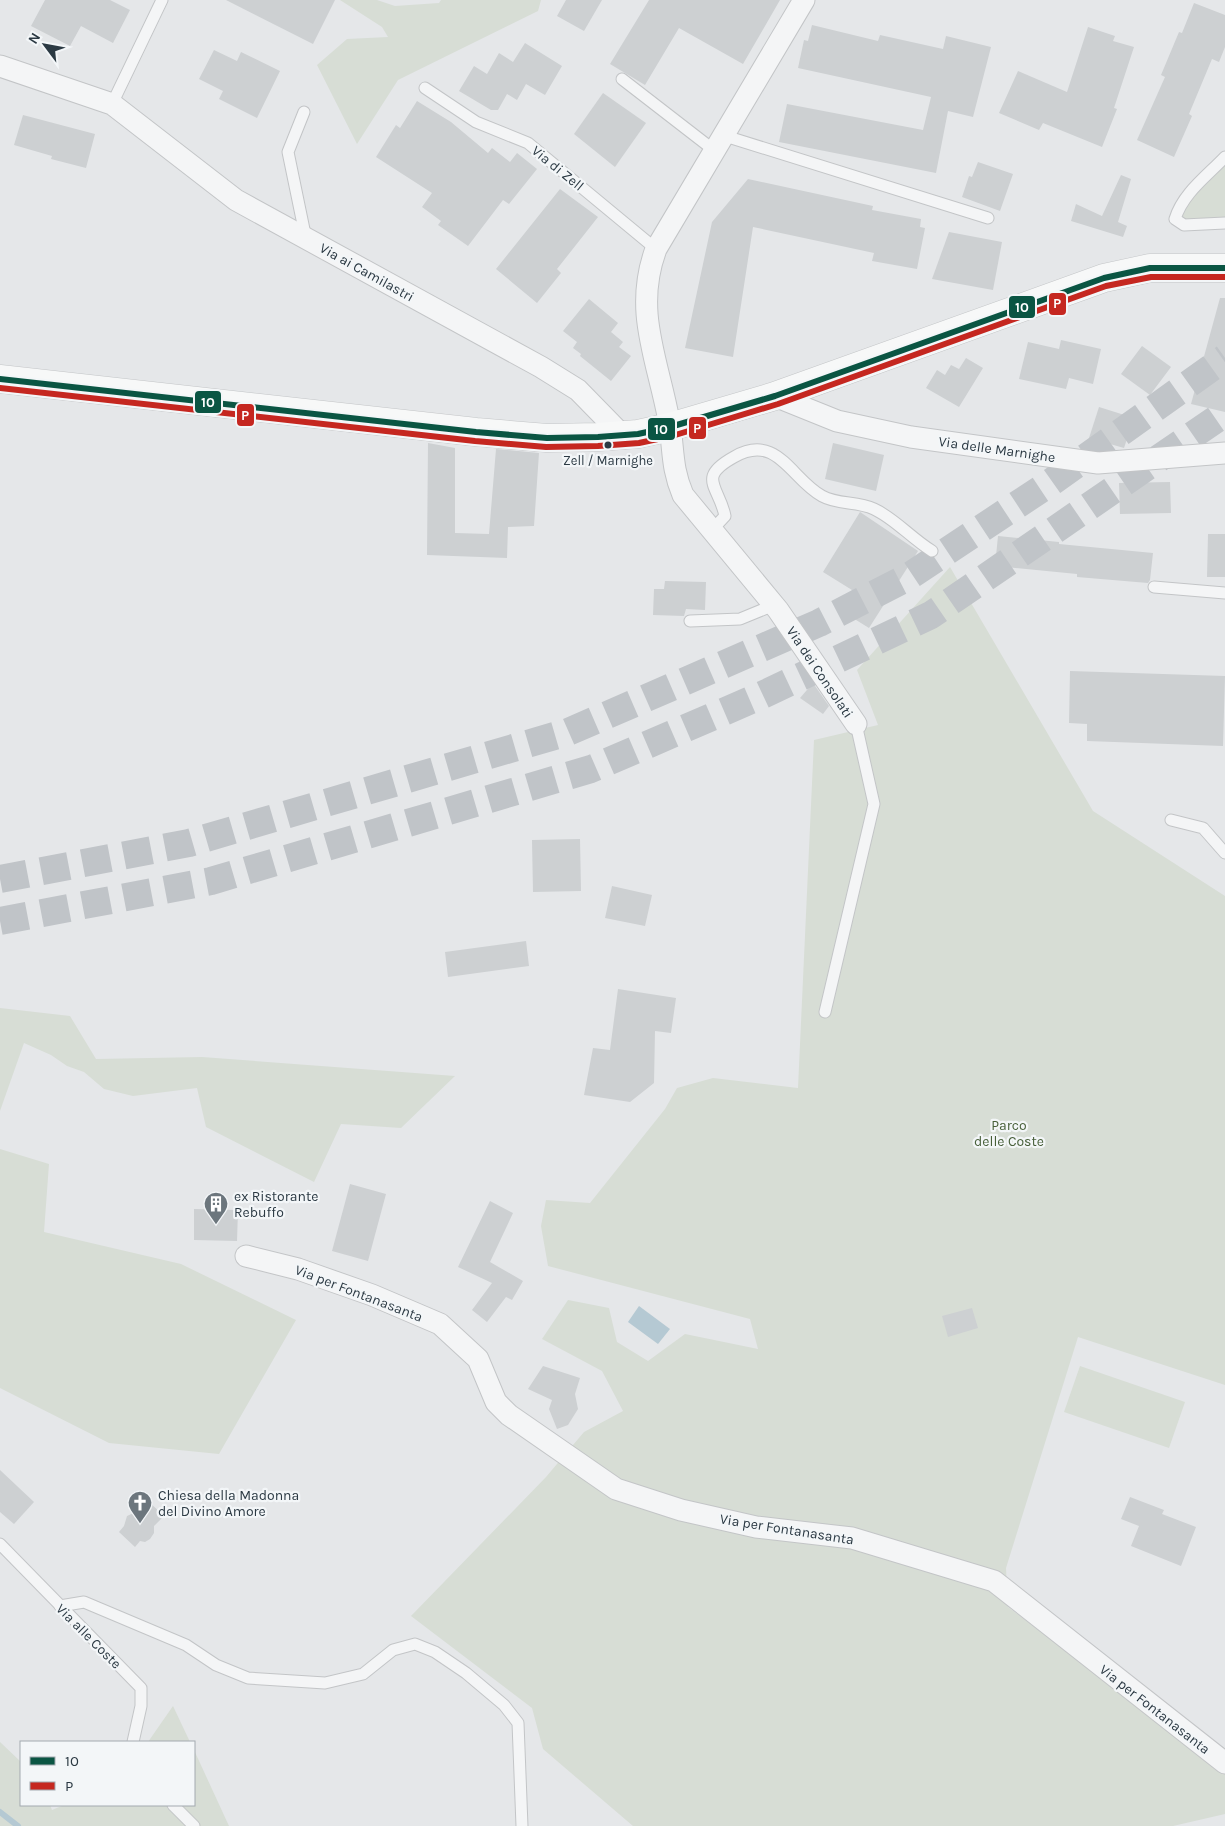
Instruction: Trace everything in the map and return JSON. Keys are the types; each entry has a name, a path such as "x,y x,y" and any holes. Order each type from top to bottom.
{"street":[{"path":"670,426 662,383 649,336 646,311 648,272 656,249 804,0"},
{"name":"Via ai Camilastri","path":"0,66 112,104 236,200 540,367 578,390 622,436"},
{"path":"0,379 476,432 547,438 622,436 670,426 775,396 1104,278 1150,268 1225,268"},
{"name":"Via delle Marnighe","path":"775,396 837,421 911,437 1098,463 1225,453"},
{"name":"Via dei Consolati","path":"670,426 675,478 683,495 774,605 856,724"},
{"name":"Via per Fontanasanta","path":"246,1256 298,1269 372,1295 440,1324 478,1359 496,1402 509,1415 616,1488 681,1510 756,1527 852,1538 994,1581 1225,1763"}],"lane":[{"path":"112,104 162,0"},
{"path":"622,79 720,144 988,218"},
{"name":"Via di Zell","path":"424,88 476,122 528,143 548,157 656,249"},
{"path":"304,112 288,152 306,239"},
{"path":"1225,157 1195,186 1178,208 1175,219 1184,226 1225,222"},
{"path":"712,530 725,516 723,505 713,489 712,478 721,464 740,453 758,450 771,451 785,461 817,493 828,500 874,509 893,520 913,539 932,551"},
{"path":"1154,587 1225,593"},
{"path":"690,621 740,619 774,605"},
{"name":"Via dei Consolati","path":"826,1012 874,804 856,724"},
{"path":"1171,820 1204,828 1225,853"},
{"name":"Via alle Coste","path":"0,1544 141,1688 141,1706 133,1741"},
{"path":"60,1606 84,1602 186,1645 216,1665 248,1678 325,1683 363,1674 394,1650 415,1644 434,1652 466,1673 504,1705 518,1723 522,1826"},
{"path":"174,1806 194,1826"}],"green space":[{"path":"340,0 377,0 395,6 439,3 441,0 541,0 538,11 398,80 357,144 317,65 347,39 388,37 382,27"},
{"path":"1225,157 1225,222 1184,225 1178,208"},
{"name":"Parco delle Coste","path":"950,567 1093,811 1225,896 1225,1385 1078,1337 1006,1568 1008,1607 1225,1770 1225,1814 1173,1826 633,1826 543,1749 532,1708 411,1616 546,1477 584,1432 623,1411 602,1371 542,1339 568,1300 609,1308 617,1342 648,1361 685,1334 758,1349 750,1319 548,1266 541,1226 546,1200 590,1203 665,1109 677,1088 713,1078 798,1088 814,740 878,725 857,670"},
{"path":"0,1008 70,1016 96,1059 202,1057 455,1076 401,1128 341,1124 314,1182 206,1127 197,1088 133,1096 104,1089 84,1072 67,1066 51,1055 24,1043 0,1111"},
{"path":"0,1149 49,1164 44,1232 181,1264 296,1320 219,1454 109,1443 0,1388"},
{"path":"1080,1366 1185,1402 1169,1448 1064,1412"},
{"path":"173,1706 190,1741 149,1741"},
{"path":"0,1742 20,1761 20,1806 50,1806 52,1810 62,1806 195,1806 195,1752 229,1826 0,1826"}],"water":[{"path":"639,1306 670,1329 658,1344 628,1322"}],"building":[{"path":"45,0 110,0 130,10 113,43 81,26 70,46 31,26"},
{"path":"226,0 335,0 313,44"},
{"path":"566,0 602,0 584,31 557,16"},
{"path":"649,0 780,0 743,64 679,28 645,85 610,64"},
{"path":"1194,3 1225,15 1225,47 1219,62 1212,59 1189,114 1192,116 1174,157 1137,140 1165,77 1161,75 1179,32 1182,33"},
{"path":"812,25 878,41 880,35 943,49 946,36 991,47 973,117 948,111 936,173 779,142 787,104 923,130 931,97 798,68 804,40 808,41"},
{"path":"1088,27 1115,36 1113,41 1134,47 1114,108 1117,109 1102,147 1043,123 1039,130 999,113 1018,71 1067,92"},
{"path":"525,43 562,66 545,95 526,84 517,100 507,94 498,110 491,110 459,91 474,66 487,74 499,53 513,62"},
{"path":"214,50 237,61 241,52 280,71 257,118 219,99 223,91 199,79"},
{"path":"603,93 646,123 615,167 574,134"},
{"path":"417,101 451,122 488,153 492,148 510,162 517,153 537,169 509,204 503,200 468,246 438,225 441,221 422,207 432,193 376,157 396,125 400,128"},
{"path":"23,115 95,134 86,168 51,159 52,156 14,145"},
{"path":"978,162 1013,174 1000,211 962,197 969,176 972,177"},
{"path":"1121,175 1131,179 1118,222 1127,226 1123,237 1071,221 1076,204 1102,216"},
{"path":"748,179 873,206 872,210 921,219 920,227 925,228 917,269 872,261 874,253 753,227 733,357 685,348 712,222"},
{"path":"560,189 598,217 557,269 561,273 537,303 496,269"},
{"path":"949,232 1002,242 993,290 932,279"},
{"path":"1220,298 1225,298 1225,412 1191,404"},
{"path":"589,299 618,323 611,332 623,342 619,347 631,356 611,381 580,356 581,354 573,348 577,342 563,331"},
{"path":"1061,340 1101,349 1093,384 1069,378 1066,389 1019,379 1028,342 1059,349"},
{"path":"1142,346 1171,367 1150,395 1121,374"},
{"path":"966,358 983,368 959,407 926,388 937,370 945,375 951,365 959,369"},
{"path":"1099,407 1134,418 1124,448 1089,438"},
{"path":"428,443 455,448 455,533 489,534 496,449 539,453 534,526 508,527 507,558 427,555"},
{"path":"833,443 884,455 876,491 825,479"},
{"path":"1170,482 1171,513 1120,514 1119,483"},
{"path":"860,512 918,551 869,628 840,610 852,590 823,572"},
{"path":"1208,534 1225,534 1225,577 1207,577"},
{"path":"998,536 1153,553 1150,580 1148,583 1077,577 1077,574 995,566"},
{"path":"665,581 706,582 705,610 686,609 684,616 653,615 654,589 664,589"},
{"path":"1070,671 1225,676 1223,746 1087,741 1087,724 1069,723"},
{"path":"813,683 829,706 823,714 800,698"},
{"path":"580,839 581,891 533,892 532,840"},
{"path":"612,886 652,895 645,926 605,918"},
{"path":"526,941 529,966 448,977 445,952"},
{"path":"618,989 676,998 671,1033 655,1031 654,1083 630,1102 584,1095 593,1048 610,1050"},
{"path":"350,1184 386,1194 368,1261 332,1251"},
{"path":"490,1201 513,1213 490,1262 523,1281 512,1300 506,1297 487,1322 472,1310 492,1283 458,1267"},
{"name":"ex Ristorante Rebuffo","path":"194,1209 238,1210 237,1241 194,1240"},
{"path":"972,1308 978,1328 948,1337 942,1316"},
{"path":"543,1366 580,1378 575,1394 578,1409 568,1425 557,1429 549,1409 552,1400 528,1389"},
{"path":"0,1470 34,1502 14,1524 0,1512"},
{"path":"1130,1497 1164,1510 1162,1514 1196,1527 1181,1566 1131,1546 1139,1526 1121,1519"},
{"name":"Chiesa della Madonna del Divino Amore","path":"148,1501 164,1516 154,1526 154,1533 150,1539 145,1542 140,1541 135,1547 119,1532 124,1526 127,1516 138,1511"}],"waterway":[{"path":"0,1812 18,1826"}],"tunnel":[{"path":"0,879 189,843 568,732 819,623 908,577 1050,483 1225,358"},
{"path":"0,921 211,881 591,769 758,697 931,615 1225,413"}],"transit line":[{"name":"10","path":"0,379 476,432 547,438 638,434 670,427 775,396 1104,278 1150,268 1225,268"},
{"name":"P","path":"0,388 475,441 546,447 639,443 672,436 778,404 1106,286 1151,277 1225,277"}],"place":[{"name":"Zell / Marnighe","path":"608,445"},
{"name":"ex Ristorante Rebuffo","path":"216,1225"},
{"name":"Chiesa della Madonna del Divino Amore","path":"140,1524"}]}
